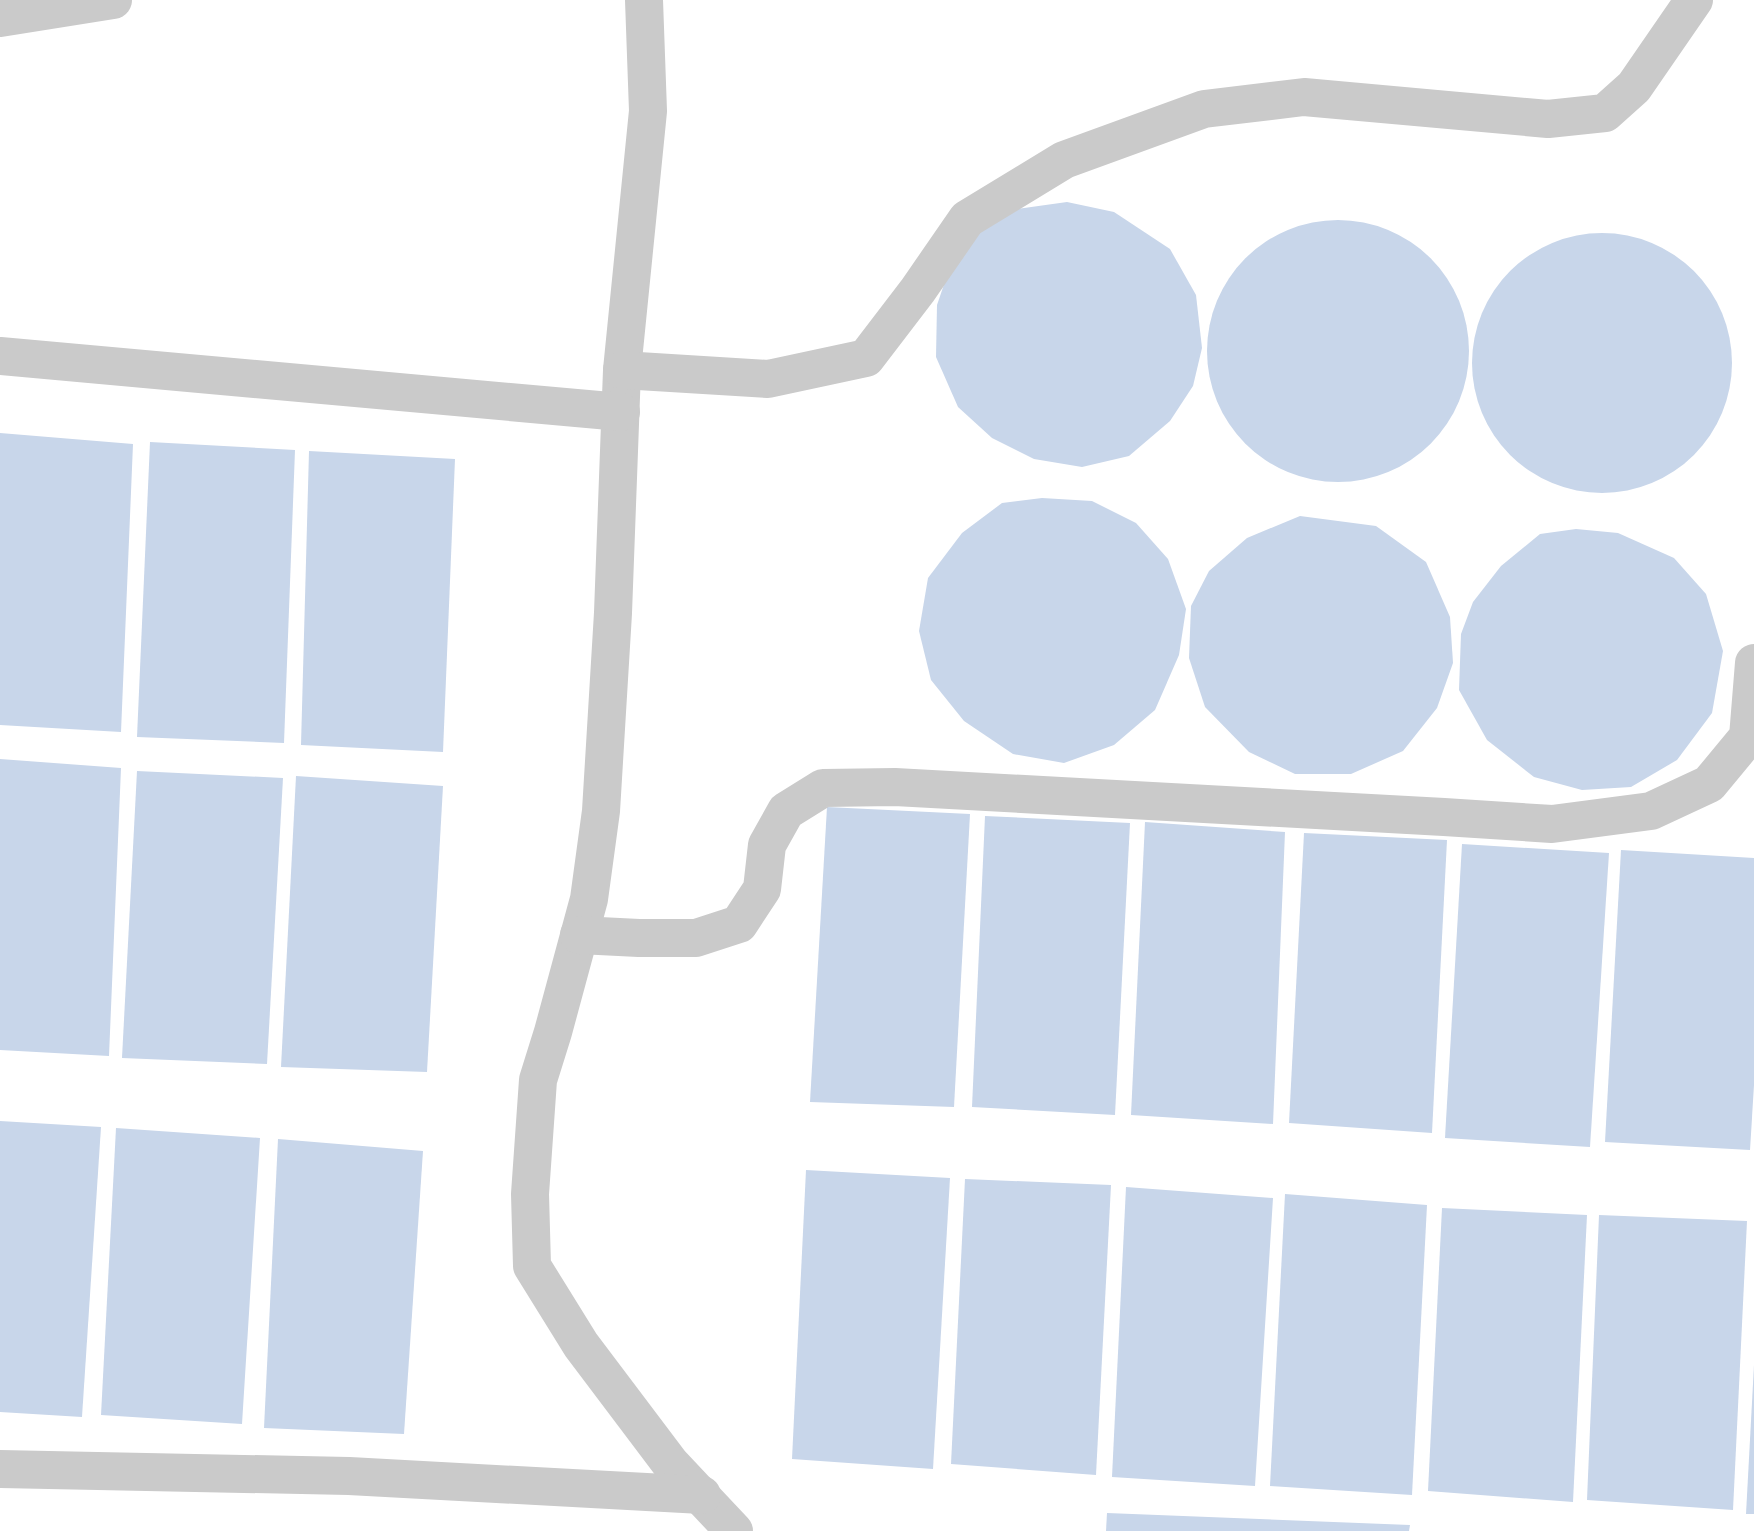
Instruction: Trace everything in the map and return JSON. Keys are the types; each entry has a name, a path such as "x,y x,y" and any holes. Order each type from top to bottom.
{"street":[{"path":"0,18 113,0"},
{"path":"644,0 648,111 622,370 613,613 601,811 589,899 538,1080 530,1194 532,1266 581,1345 670,1463 734,1531"},
{"path":"622,370 768,379 866,358 967,219 1064,160 1204,108 1304,97 1548,119 1605,113 1634,87 1694,0"},
{"path":"0,356 621,412"},
{"path":"579,935 696,938 739,924 762,889 767,845 786,811 823,788 895,788 1552,824 1651,811 1709,784 1748,737 1754,663"},
{"path":"0,1469 349,1476 702,1496"}],"water":[{"path":"1067,202 1114,212 1170,249 1196,295 1202,348 1193,386 1170,421 1129,456 1082,467 1034,459 992,438 958,407 936,357 937,305 953,258 983,229 1017,209"},
{"path":"1338,220 1364,223 1388,230 1411,242 1439,268 1459,301 1466,325 1469,351 1466,377 1459,401 1447,424 1421,452 1388,472 1364,479 1338,482 1312,479 1288,472 1265,460 1237,434 1217,401 1210,377 1207,351 1210,325 1217,301 1229,278 1255,250 1288,230 1312,223"},
{"path":"1602,233 1652,243 1674,255 1694,271 1710,291 1722,313 1732,363 1722,413 1710,435 1694,455 1674,471 1652,483 1602,493 1552,483 1530,471 1510,455 1494,435 1482,413 1472,363 1482,313 1494,291 1510,271 1530,255 1552,243"},
{"path":"0,433 133,444 121,732 0,725"},
{"path":"150,442 295,450 284,743 137,737"},
{"path":"309,451 455,459 443,752 301,745"},
{"path":"1042,498 1092,501 1136,523 1168,559 1186,609 1179,655 1155,710 1114,745 1064,763 1013,754 964,721 931,680 919,631 928,578 962,533 1002,503"},
{"path":"1300,516 1376,526 1426,562 1450,617 1453,663 1437,708 1403,751 1351,774 1295,774 1249,752 1205,707 1189,658 1191,606 1209,571 1247,538"},
{"path":"1576,529 1618,533 1674,558 1706,594 1723,651 1712,713 1677,760 1631,787 1582,790 1534,777 1487,740 1459,690 1461,634 1473,602 1501,566 1540,534"},
{"path":"0,759 121,768 109,1056 0,1050"},
{"path":"137,771 283,778 267,1064 122,1058"},
{"path":"296,776 443,786 427,1072 281,1067"},
{"path":"827,807 970,814 954,1107 810,1102"},
{"path":"985,816 1130,823 1115,1115 972,1107"},
{"path":"1145,822 1285,832 1273,1124 1131,1115"},
{"path":"1304,833 1447,840 1432,1133 1289,1123"},
{"path":"1462,844 1609,853 1590,1147 1445,1138"},
{"path":"1621,850 1754,858 1754,1085 1750,1150 1605,1142"},
{"path":"0,1121 101,1127 82,1417 0,1412"},
{"path":"116,1128 260,1138 242,1424 101,1415"},
{"path":"278,1139 423,1151 404,1434 264,1428"},
{"path":"806,1170 950,1178 933,1469 792,1459"},
{"path":"965,1179 1111,1185 1096,1475 951,1464"},
{"path":"1126,1187 1273,1198 1255,1486 1112,1477"},
{"path":"1285,1194 1427,1205 1412,1495 1270,1486"},
{"path":"1442,1208 1587,1215 1573,1502 1428,1491"},
{"path":"1599,1215 1747,1221 1733,1510 1587,1500"},
{"path":"1754,1365 1754,1514 1746,1514"},
{"path":"1107,1513 1410,1525 1409,1531 1106,1531"}]}
